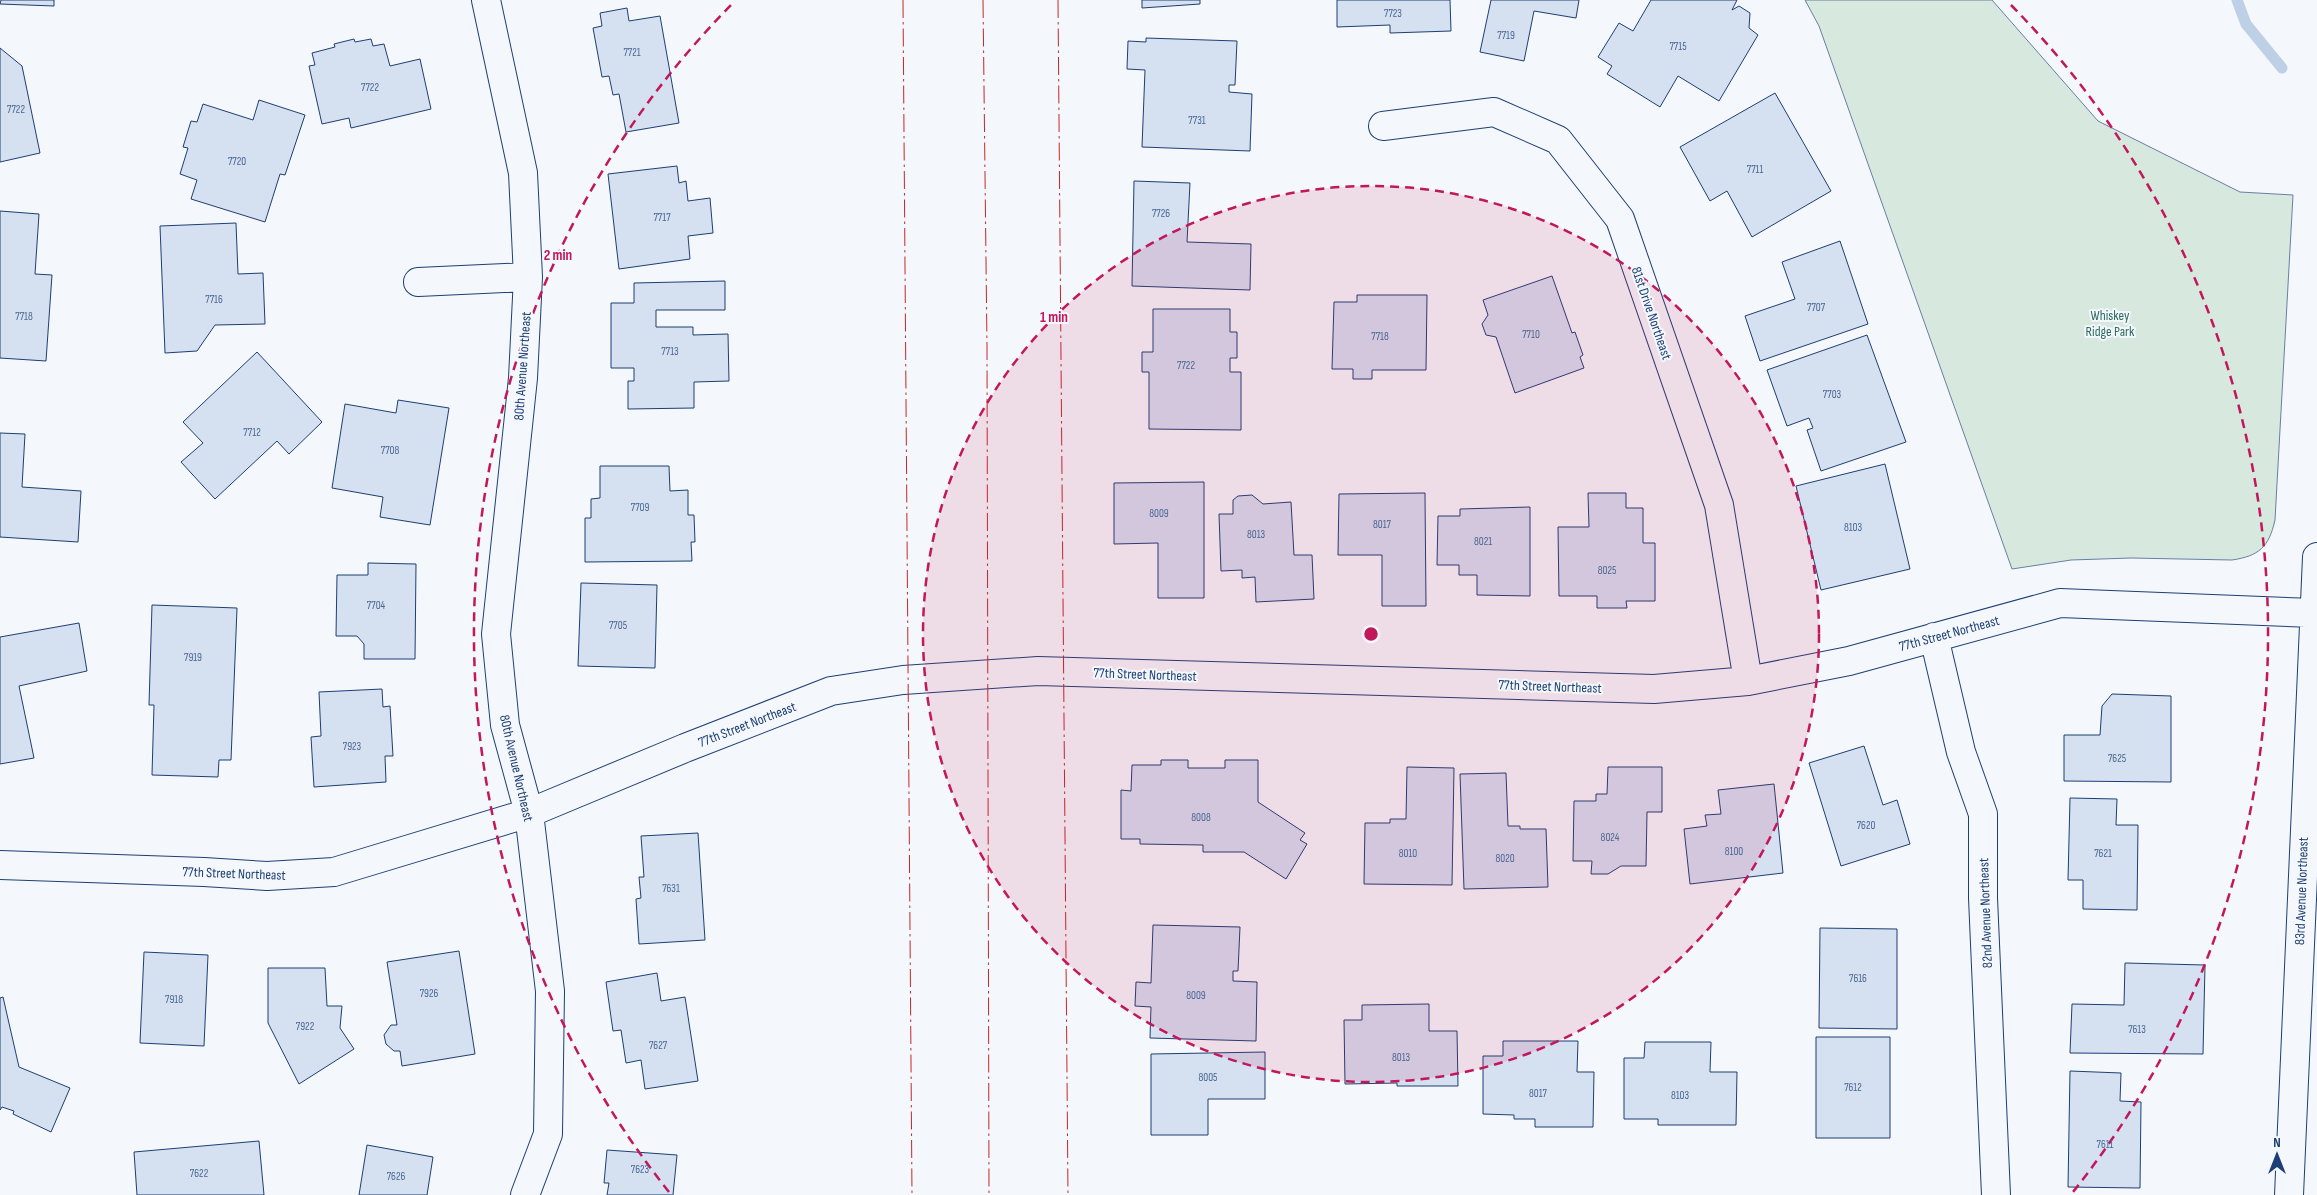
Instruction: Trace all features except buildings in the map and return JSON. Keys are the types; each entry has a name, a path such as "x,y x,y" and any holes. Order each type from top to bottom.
{"street":[{"name":"80th Avenue Northeast","path":"486,0 523,173 528,277 523,378 496,634 505,725 529,813 550,991 548,1134 525,1195"},
{"name":"81st Drive Northeast","path":"1382,126 1494,112 1558,140 1620,220 1719,506 1748,681"},
{"path":"418,282 528,277"},
{"name":"83rd Avenue Northeast","path":"2289,1195 2313,613 2317,557"},
{"name":"77th Street Northeast","path":"0,865 267,876 334,872 529,813 685,748 831,691 903,680 1038,671 1654,689 1748,681 1849,661 2060,603 2313,613"},
{"name":"82nd Avenue Northeast","path":"1934,637 1960,752 1983,814 1983,898 1996,1195"}],"green space":[{"name":"Whiskey Ridge Park","path":"1805,0 1992,0 2098,121 2240,192 2293,195 2275,520 2270,537 2261,549 2249,556 2232,560 2131,558 2071,560 2012,569 1819,26"}],"waterway":[{"path":"2237,0 2246,24 2282,68"}],"power":[{"path":"903,0 912,1195"},
{"path":"983,0 987,347 989,1195"},
{"path":"1058,0 1068,1195"}]}
